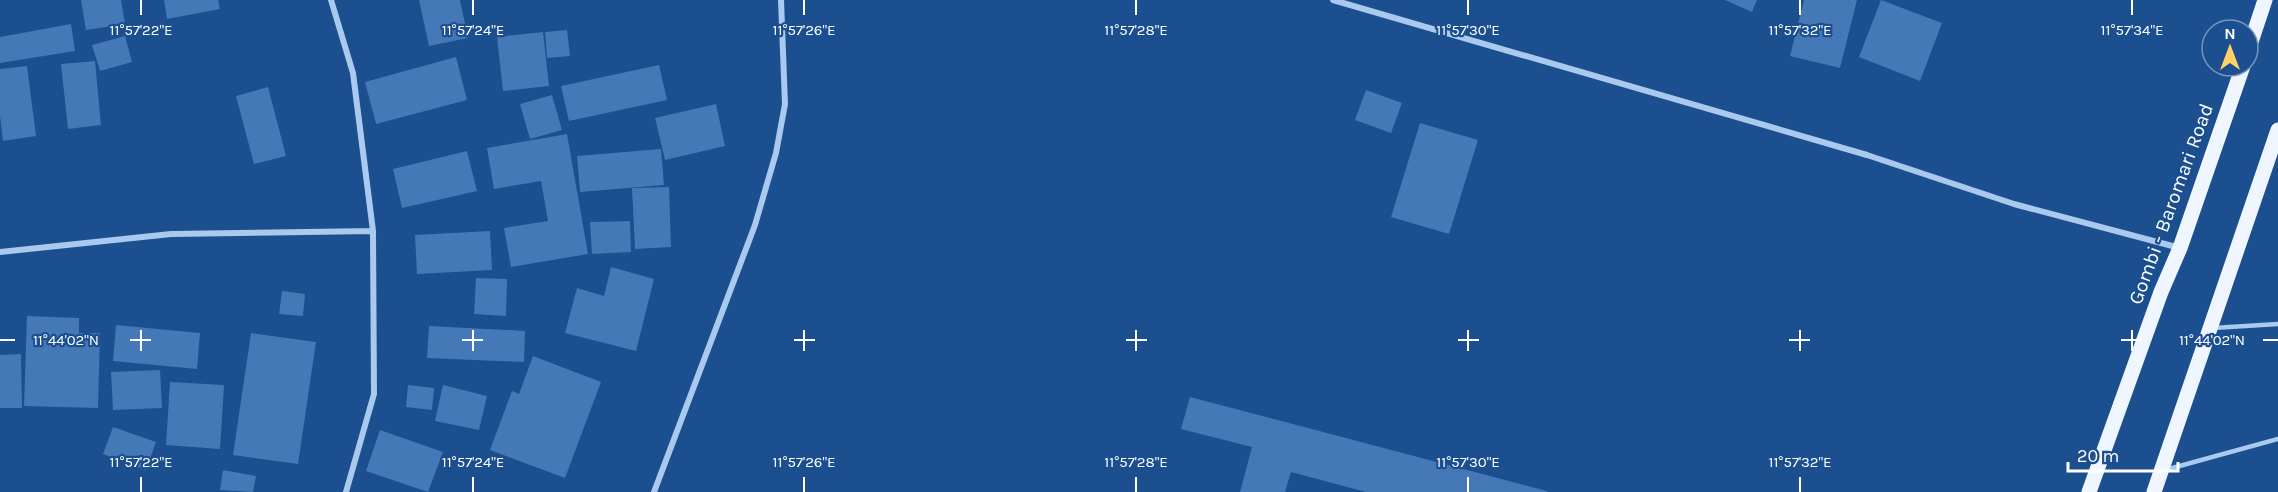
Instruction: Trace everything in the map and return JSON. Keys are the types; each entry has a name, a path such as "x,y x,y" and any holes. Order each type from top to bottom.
{"main road":[{"path":"2259,18 2265,0"},
{"name":"Gombi - Baromari Road","path":"2089,492 2161,292 2180,248 2239,78"},
{"path":"2154,492 2278,130"}],"street":[{"path":"331,0 353,73 373,231 374,394 346,492"},
{"path":"654,492 755,225 776,153 785,104 781,0"},
{"path":"1333,0 1867,155 2014,204 2180,248"},
{"path":"0,252 171,234 373,231"}],"lane":[{"path":"2210,328 2278,324"},
{"path":"2161,471 2278,439"}],"building":[{"path":"81,0 121,0 125,24 86,30"},
{"path":"164,0 218,0 220,9 167,19"},
{"path":"419,0 460,0 468,38 429,46"},
{"path":"1725,0 1757,0 1752,12"},
{"path":"1804,0 1857,0 1840,68 1790,56"},
{"path":"1881,0 1942,23 1920,81 1859,57"},
{"path":"71,24 75,51 0,63 0,37"},
{"path":"567,30 570,56 547,58 545,32"},
{"path":"543,32 549,86 503,91 497,37"},
{"path":"125,36 132,62 100,71 92,45"},
{"path":"456,57 467,100 376,124 365,82"},
{"path":"95,61 101,125 68,129 61,64"},
{"path":"659,65 667,100 569,121 561,86"},
{"path":"27,66 36,136 3,141 0,116 0,69"},
{"path":"268,87 286,156 254,164 236,96"},
{"path":"1366,90 1402,103 1391,133 1355,120"},
{"path":"552,95 562,130 530,139 520,104"},
{"path":"716,104 725,146 665,160 655,118"},
{"path":"1420,123 1478,140 1449,234 1391,217"},
{"path":"567,134 588,254 511,267 504,228 548,221 541,181 494,189 487,148"},
{"path":"661,149 664,185 580,192 577,156"},
{"path":"467,151 477,191 402,208 393,169"},
{"path":"669,187 671,247 635,249 632,188"},
{"path":"630,221 631,252 592,254 590,222"},
{"path":"490,231 492,270 417,274 415,235"},
{"path":"611,267 654,279 636,351 565,333 577,288 604,296"},
{"path":"476,278 507,279 506,316 474,314"},
{"path":"282,291 305,294 303,316 279,314"},
{"path":"27,316 79,318 79,333 100,333 98,408 24,406"},
{"path":"116,325 200,333 197,369 113,361"},
{"path":"429,326 525,331 524,362 427,358"},
{"path":"251,333 316,342 298,464 233,455"},
{"path":"21,354 22,408 0,408 0,355"},
{"path":"533,356 601,382 565,478 490,450 512,391 519,394"},
{"path":"160,370 162,408 113,410 111,372"},
{"path":"170,382 224,385 220,449 166,445"},
{"path":"408,385 434,388 432,410 406,407"},
{"path":"443,385 487,396 479,430 435,421"},
{"path":"1190,397 1547,492 1366,492 1291,472 1285,492 1240,492 1252,447 1181,429"},
{"path":"113,427 156,442 146,470 103,454"},
{"path":"380,430 443,452 428,492 366,471"},
{"path":"223,470 256,476 253,492 220,490"}]}
